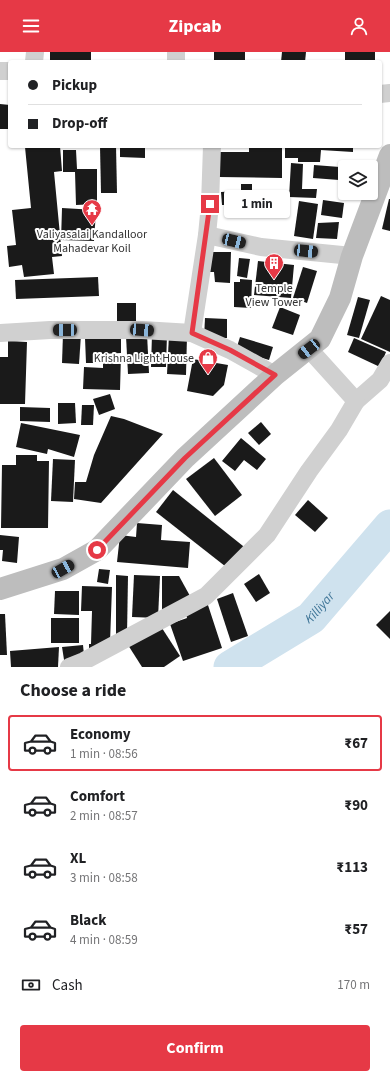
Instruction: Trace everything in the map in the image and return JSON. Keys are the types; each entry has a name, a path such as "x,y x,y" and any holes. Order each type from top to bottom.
{"street":[{"path":"192,333 207,235 210,204 212,148"},
{"path":"0,589 63,569 97,550 185,458 275,375 320,339 340,298 352,256 390,155"},
{"path":"207,235 261,246 352,256"},
{"path":"0,333 50,330 142,330 192,333 230,350 275,375"},
{"path":"309,349 356,401"},
{"path":"69,667 84,662 206,596 267,535 309,471 339,430 356,401 380,380 390,363"}],"building":[{"path":"50,52 91,52 91,60 50,60"},
{"path":"214,52 245,52 245,60 214,60"},
{"path":"282,52 306,52 305,60 281,60"},
{"path":"345,52 375,52 375,60 345,60"},
{"path":"0,104 8,105 8,129 0,129"},
{"path":"25,148 60,148 62,171 54,172 62,256 52,257 54,274 24,277 22,265 9,267 7,246 16,245 12,210 31,208"},
{"path":"100,148 116,148 117,193 101,193"},
{"path":"120,148 145,148 145,158 120,157"},
{"path":"249,148 282,148 282,178 219,177 219,152 249,152"},
{"path":"285,148 353,148 353,152 321,150 320,162 298,162 298,158 285,158"},
{"path":"63,150 76,150 77,169 97,169 97,204 76,205 75,172 63,172"},
{"path":"291,163 303,164 302,189 317,189 316,198 289,197"},
{"path":"314,165 338,167 338,180 313,178"},
{"path":"241,184 252,184 252,206 241,206"},
{"path":"240,191 240,205 222,205 221,192"},
{"path":"390,199 390,231 382,229"},
{"path":"323,200 344,203 342,218 321,215"},
{"path":"299,201 318,204 313,239 294,236"},
{"path":"62,208 96,210 94,241 61,240"},
{"path":"339,222 337,239 316,238 318,223"},
{"path":"209,252 231,252 230,283 215,282 214,272 209,272"},
{"path":"239,258 250,259 247,278 237,276"},
{"name":"Temple View Tower","path":"258,261 294,265 291,298 254,295"},
{"path":"303,267 317,271 307,303 293,298"},
{"path":"98,277 99,296 16,299 15,280"},
{"path":"240,279 252,280 251,308 234,307 234,282 240,282"},
{"path":"381,296 390,300 390,352 361,339"},
{"path":"358,297 370,300 359,338 347,335"},
{"path":"117,303 136,303 136,327 117,328"},
{"path":"280,307 300,315 293,335 272,328"},
{"path":"205,318 227,319 227,338 204,338"},
{"path":"63,334 81,335 79,364 62,363"},
{"path":"147,334 149,373 128,374 126,336"},
{"path":"152,334 167,334 166,367 151,367"},
{"path":"169,335 187,336 186,375 167,374"},
{"path":"121,337 121,353 102,354 102,363 86,363 85,338"},
{"path":"240,337 273,347 269,360 236,350"},
{"path":"354,338 386,352 380,367 348,352"},
{"path":"8,341 27,342 25,404 0,404 0,357 8,357"},
{"path":"103,355 121,355 120,390 83,389 84,367 103,368"},
{"name":"Krishna Light House","path":"193,359 228,365 224,385 213,396 187,391"},
{"path":"110,394 115,409 99,415 93,399"},
{"path":"58,403 75,403 76,423 58,424"},
{"path":"82,405 94,405 93,425 81,425"},
{"path":"20,407 50,408 50,422 20,421"},
{"path":"111,416 124,419 163,434 101,503 74,499 75,482 86,482 94,455"},
{"path":"261,422 271,434 259,445 248,433"},
{"path":"21,423 80,435 74,457 48,449 47,454 16,447"},
{"path":"241,438 266,459 257,470 244,460 235,471 222,461"},
{"path":"16,455 37,455 37,461 49,461 48,528 1,528 2,465 16,465"},
{"path":"214,458 242,495 215,516 186,479"},
{"path":"53,459 75,460 73,502 51,501"},
{"path":"173,490 248,550 230,570 156,512"},
{"path":"308,500 328,518 315,532 295,515"},
{"path":"137,523 162,525 161,540 190,542 188,568 117,562 120,535 136,537"},
{"path":"0,535 19,537 17,563 2,561 3,550 0,550"},
{"path":"99,569 110,570 108,584 97,582"},
{"path":"259,574 270,593 256,602 244,584"},
{"path":"116,575 128,576 127,635 116,635"},
{"path":"134,575 160,576 158,618 132,617"},
{"path":"162,576 179,576 190,596 162,612"},
{"path":"82,586 112,587 110,643 89,653 89,644 91,644 92,611 81,611"},
{"path":"55,591 79,591 79,615 54,614"},
{"path":"233,593 248,636 231,642 217,599"},
{"path":"207,602 222,648 183,661 170,624 187,618 185,610"},
{"path":"390,611 390,639 376,625"},
{"path":"0,614 5,614 7,655 0,655"},
{"path":"51,618 79,618 79,643 51,643"},
{"path":"160,625 180,656 164,667 142,667 128,645"},
{"path":"83,645 84,655 65,666 62,647"},
{"path":"59,647 58,667 11,667 10,651"}],"waterway":[{"name":"Killiyar","path":"230,667 311,618 390,526"}],"place":[{"name":"Valiyasalai Kandalloor Mahadevar Koil","path":"92,226"},
{"name":"Temple View Tower","path":"274,280"},
{"name":"Krishna Light House","path":"208,375"}],"route":[{"path":"97,550 185,458 275,375 230,350 192,333 207,235 210,204"}]}
